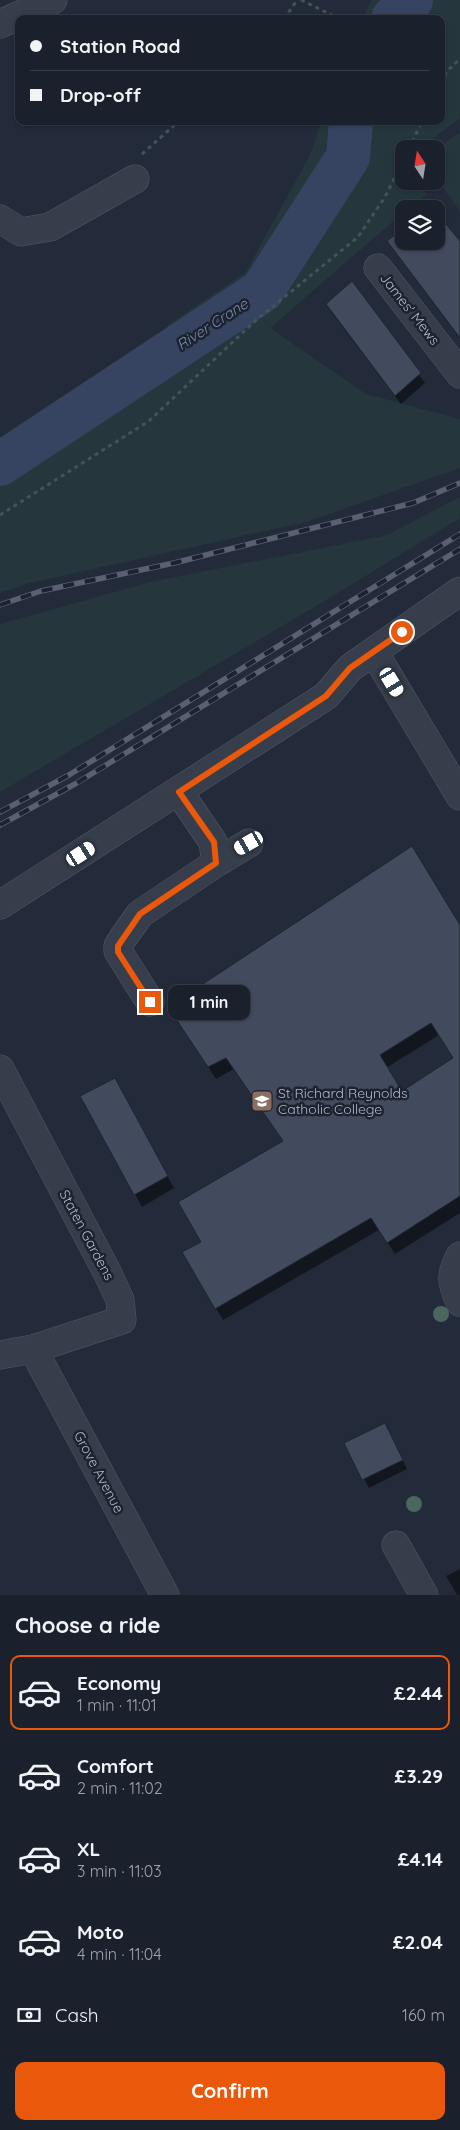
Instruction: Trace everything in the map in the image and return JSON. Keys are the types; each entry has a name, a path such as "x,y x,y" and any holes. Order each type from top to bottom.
{"street":[{"path":"20,15 53,0"},
{"path":"0,24 15,17"},
{"path":"0,218 21,232 50,227 135,179"},
{"name":"James' Mews","path":"378,268 460,374"},
{"path":"0,905 326,696 350,668 460,591"},
{"path":"374,652 460,796"},
{"path":"179,792 214,842 216,863"},
{"path":"150,1002 118,952 118,946 140,914 249,843"},
{"name":"Staten Gardens","path":"0,1069 120,1300 122,1320 33,1349"},
{"path":"460,1256 452,1279 460,1302"},
{"path":"0,1355 33,1349"},
{"name":"Grove Avenue","path":"33,1349 165,1595"},
{"path":"396,1545 424,1595"}],"path":[{"path":"287,15 297,0"},
{"path":"301,0 332,15"},
{"path":"445,75 460,59"},
{"path":"135,179 135,160 174,125"},
{"path":"413,140 420,125"},
{"path":"0,516 150,421 255,321 358,237 385,196 395,177"}],"shaded area":[{"path":"371,0 460,0 460,118 431,140 395,140 395,190 426,190 426,194 419,200 395,200 395,220 270,328 366,394 460,419 460,468 306,522 26,584 0,593 0,474 156,368 168,325 245,273 310,155 321,125 445,125 445,15 365,15"},
{"path":"460,132 460,211 445,190 445,143"},
{"path":"460,497 460,518 323,602 0,792 0,624 151,582 387,535"}],"building":[{"path":"445,223 460,241 460,338 387,241 395,235 395,250 445,250"},
{"path":"352,281 421,373 395,396 326,304"},
{"path":"412,846 460,925 460,1196 387,1243 371,1218 215,1309 182,1252 201,1242 178,1202 283,1141 226,1058 208,1067 168,1007","holes":["431,1023 453,1058 402,1091 380,1055"]},
{"path":"115,1078 168,1176 134,1195 80,1096"},
{"path":"385,1423 403,1460 362,1480 344,1443"}],"waterway":[{"name":"River Crane","path":"397,15 411,0"},
{"name":"River Crane","path":"0,464 262,291 348,157 351,125"}],"railway":[{"path":"0,605 41,591 174,563 413,503 460,483"},
{"path":"0,812 69,775 460,534"},
{"path":"0,825 75,784 460,549"}],"place":[{"name":"St Richard Reynolds Catholic College","path":"262,1101"}],"route":[{"path":"150,1002 118,952 118,946 140,914 216,863 214,842 179,792 326,696 350,668 402,632"}]}
